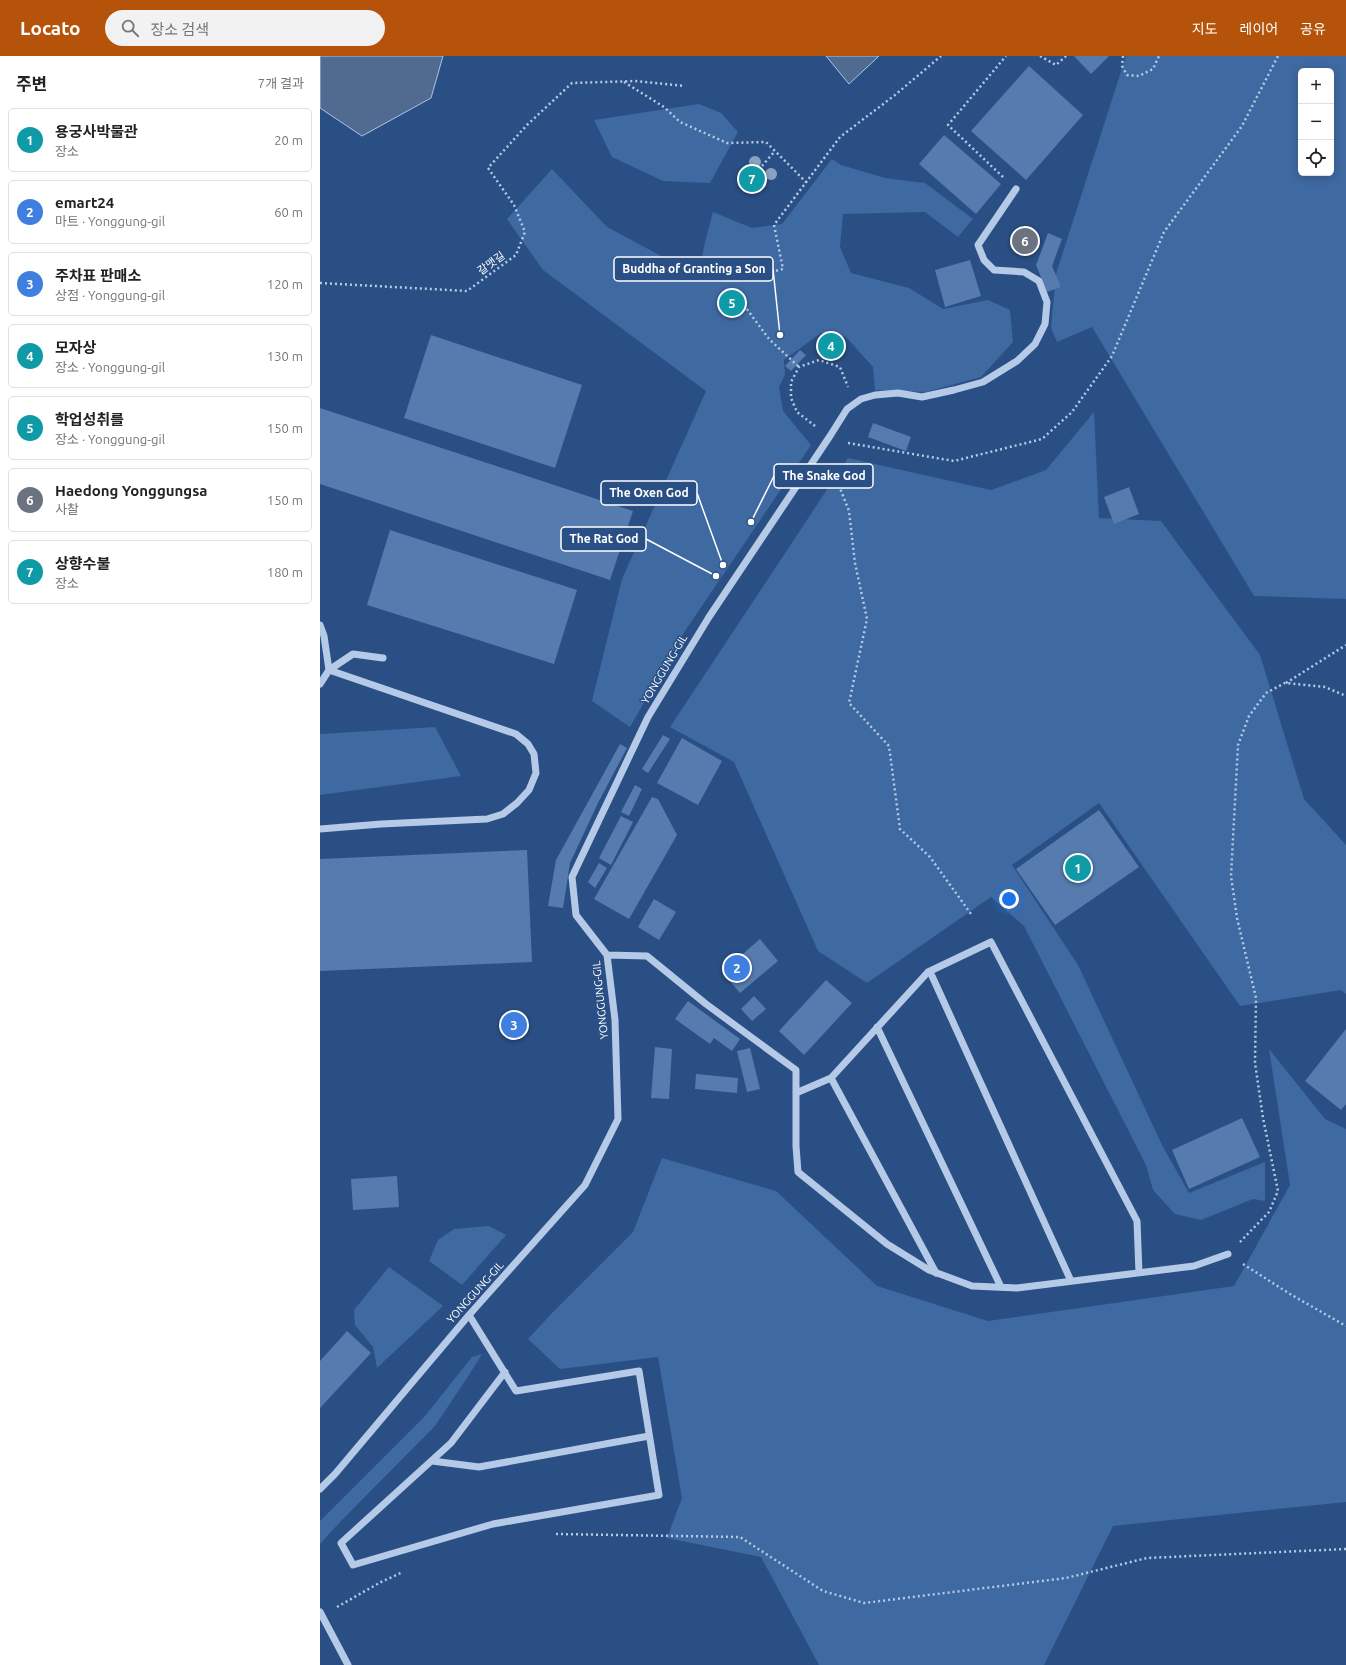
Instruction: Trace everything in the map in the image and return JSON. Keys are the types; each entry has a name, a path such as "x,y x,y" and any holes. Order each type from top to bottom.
{"street":[{"path":"830,436 847,409 861,399 874,395 898,393 922,397 982,382 1016,361 1035,344 1045,324 1047,302 1039,281 1024,272 994,270 984,260 978,245 1016,189"},
{"name":"YONGGUNG-GIL","path":"320,1489 336,1474 469,1315 585,1185 618,1119 615,1020 607,955 576,915 572,877 648,717 709,617 830,436"},
{"path":"320,625 324,636 329,670"},
{"path":"320,684 329,670 353,654 382,658"},
{"path":"320,829 381,824 487,819 503,814 517,803 529,790 536,773 534,754 528,744 516,734 329,670"},
{"path":"796,1093 831,1078 928,972 990,942 1137,1221 1139,1273"},
{"path":"607,955 647,956 706,1004 796,1070 796,1146 798,1172 887,1244 936,1273 972,1286 1017,1288 1194,1266 1228,1254"},
{"path":"932,976 1071,1281"},
{"path":"877,1027 1001,1287"},
{"path":"831,1078 936,1273"},
{"path":"469,1315 505,1372 516,1391 639,1371 659,1495 493,1524 353,1565 342,1543 451,1444 505,1372"},
{"path":"432,1461 479,1467 649,1436"},
{"path":"321,1614 348,1665"}],"path":[{"path":"742,279 783,269 774,225 840,138 941,56"},
{"path":"1006,56 948,124 1016,189"},
{"path":"1040,56 1056,66 1066,56"},
{"path":"1124,56 1122,66 1127,75 1139,76 1153,69 1159,56"},
{"path":"847,409 848,388 840,367 819,360 799,367 791,382 791,398 798,412 830,436 848,443 954,461 1042,438 1072,412 1112,356 1164,232 1242,126 1278,56"},
{"path":"624,82 635,81 685,86"},
{"path":"624,82 664,107 680,122 727,143 766,142 806,182"},
{"name":"갈맷길","path":"320,283 467,291 516,255 525,232 514,205 488,168 527,125 572,83 624,82"},
{"path":"762,166 775,151"},
{"path":"735,293 769,339 799,367"},
{"path":"834,473 849,511 855,563 867,618 849,703 889,746 900,829 930,857 972,914"},
{"path":"1346,645 1266,694 1249,716 1238,745 1231,876 1237,918 1256,998 1254,1063 1278,1191 1270,1212 1228,1254 1290,1294 1346,1326"},
{"path":"1285,683 1325,687 1346,696"},
{"path":"555,1534 740,1537 823,1591 864,1604 1066,1578 1147,1558 1346,1549"},
{"path":"321,1614 406,1570"}],"shaded area":[{"path":"320,56 443,56 431,98 362,136 320,108"},
{"path":"826,56 879,56 849,84"},
{"path":"1126,56 1346,56 1346,599 1254,596 1092,327 1057,342 1051,328 1056,274"},
{"path":"699,104 721,113 738,132 710,183 663,181 612,157 594,120"},
{"path":"832,159 841,165 885,178 925,183 973,219 958,237 925,212 843,214 840,247 851,273 909,288 943,309 988,300 1010,310 1013,342 981,377 926,392 875,390 873,367 846,337 821,333 784,360 785,375 779,387 783,411 811,445 685,631 630,727 592,701 622,579 706,391 543,270 507,219 552,169 607,227 665,258 699,272 713,212 752,228 782,224"},
{"path":"1094,412 1099,518 1161,521 1260,655 1304,799 1346,845 1346,994 1341,990 1240,1006 1099,803 1012,865 1078,965 1163,1147 1189,1193 1265,1162 1265,1201 1253,1199 1201,1220 1175,1214 1153,1190 1146,1165 1024,926 991,897 867,983 818,951 734,762 670,727 848,458 991,490 1046,470"},
{"path":"435,727 461,776 320,795 320,734"},
{"path":"1269,1049 1325,1119 1346,1129 1346,1502 1113,1526 1044,1665 819,1665 761,1557 667,1538 682,1498 658,1357 560,1369 528,1339 633,1232 662,1158 776,1191 877,1286 988,1321 1234,1286 1290,1185"},
{"path":"489,1226 506,1235 462,1285 429,1261 438,1240 454,1229"},
{"path":"389,1267 443,1306 377,1368 373,1347 355,1325 354,1310"},
{"path":"482,1354 435,1426 320,1544 320,1521 425,1416 472,1357"}],"building":[{"path":"1074,56 1109,56 1091,74"},
{"path":"1029,66 1083,115 1026,180 971,131"},
{"path":"944,135 1001,184 976,214 919,164"},
{"path":"756,168 763,174 752,188 745,182"},
{"path":"1048,233 1062,239 1052,266 1061,287 1047,292 1036,265"},
{"path":"970,260 981,296 945,307 935,270"},
{"path":"431,335 582,385 555,468 404,418"},
{"path":"800,350 806,355 791,371 785,366"},
{"path":"320,408 633,511 610,580 320,484"},
{"path":"873,423 911,437 906,451 868,437"},
{"path":"1129,487 1139,514 1114,524 1104,497"},
{"path":"390,530 577,590 554,664 367,605"},
{"path":"663,735 670,739 648,773 642,769"},
{"path":"682,738 722,761 698,805 657,783"},
{"path":"620,744 627,748 598,803 570,863 563,908 548,906 556,860"},
{"path":"635,785 642,789 629,816 621,812"},
{"path":"652,797 658,799 677,835 629,919 594,899"},
{"path":"1099,810 1139,867 1055,925 1016,869"},
{"path":"621,816 633,822 611,865 599,858"},
{"path":"527,850 532,962 320,971 320,859"},
{"path":"599,863 607,868 595,888 588,882"},
{"path":"654,899 676,912 659,940 638,927"},
{"path":"760,939 778,961 740,993 722,972"},
{"path":"826,980 852,1003 804,1055 779,1031"},
{"path":"754,996 766,1009 752,1021 741,1009"},
{"path":"688,1001 740,1039 732,1051 714,1038 710,1044 675,1019"},
{"path":"1346,1029 1346,1104 1341,1110 1305,1081"},
{"path":"655,1047 672,1049 669,1099 651,1098"},
{"path":"750,1048 760,1089 747,1092 737,1051"},
{"path":"696,1074 738,1078 737,1093 695,1089"},
{"path":"1242,1118 1260,1157 1189,1189 1172,1150"},
{"path":"397,1176 399,1207 353,1210 351,1179"},
{"path":"347,1331 371,1353 320,1408 320,1361"}],"place":[{"name":"상향수불","path":"752,179"},
{"name":"Haedong Yonggungsa","path":"1025,241"},
{"name":"학업성취를","path":"732,303"},
{"name":"Buddha of Granting a Son","path":"780,335"},
{"name":"모자상","path":"831,346"},
{"name":"The Snake God","path":"751,522"},
{"name":"The Oxen God","path":"723,565"},
{"name":"The Rat God","path":"716,576"},
{"name":"용궁사박물관","path":"1078,868"},
{"name":"emart24","path":"737,968"},
{"name":"주차표 판매소","path":"514,1025"}]}
